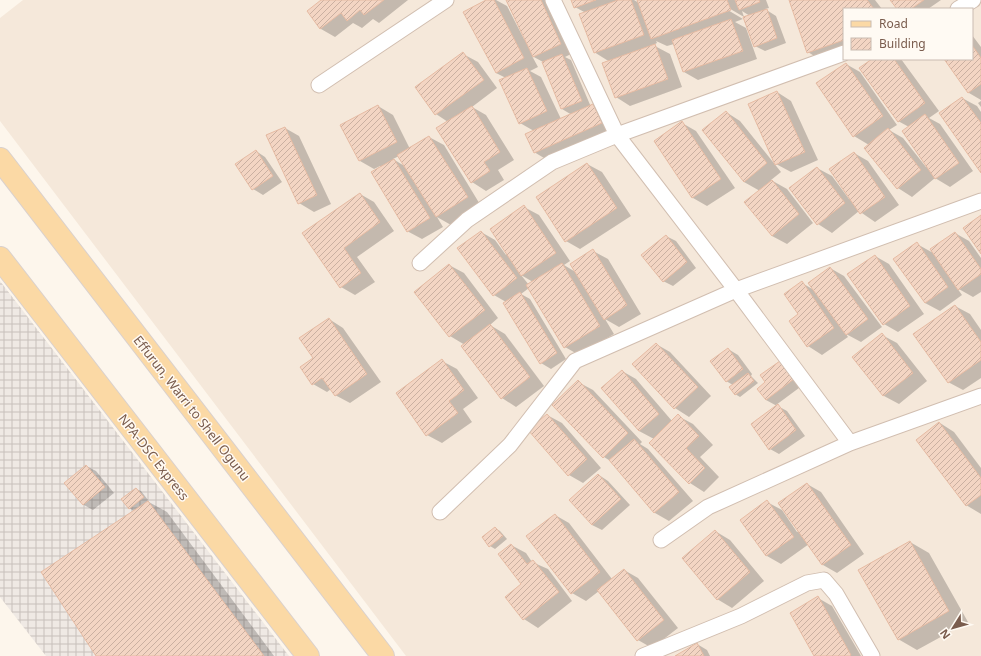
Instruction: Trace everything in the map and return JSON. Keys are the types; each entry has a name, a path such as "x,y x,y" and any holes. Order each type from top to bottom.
{"main road":[{"name":"Effurun, Warri to Shell Ogunu","path":"0,159 383,656"},
{"name":"NPA-DSC Express","path":"0,258 308,656"}],"street":[{"path":"319,85 446,0"},
{"path":"553,0 617,135 736,290 850,443"},
{"path":"960,8 973,0"},
{"path":"420,263 467,220 552,162 617,135 843,53"},
{"path":"440,512 510,445 576,361 736,290 981,201"},
{"path":"661,540 708,507 850,443 981,396"},
{"path":"643,656 741,616 807,583 824,580 836,594 872,656"}],"shaded area":[{"path":"23,0 981,0 981,656 406,656 0,121 0,18"},
{"path":"0,281 289,656 46,656 0,597"}],"building":[{"path":"321,0 384,0 364,15 360,10 347,21 341,13 320,29 307,11"},
{"path":"486,0 494,0 524,58 496,73 463,12"},
{"path":"506,0 541,0 561,44 533,57"},
{"path":"571,0 596,0 574,8"},
{"path":"618,0 631,0 644,35 594,53 579,14"},
{"path":"637,0 727,0 731,10 651,39"},
{"path":"735,0 759,0 760,2 739,10"},
{"path":"789,0 867,0 873,8 843,8 843,40 807,53"},
{"path":"890,0 924,0 912,8 896,8"},
{"path":"767,9 777,38 754,47 743,17"},
{"path":"731,19 743,51 683,72 672,40"},
{"path":"655,44 668,79 615,98 602,63"},
{"path":"973,46 981,58 981,84 968,93 945,60 973,60"},
{"path":"463,52 484,80 435,115 415,87"},
{"path":"562,54 582,101 561,109 542,62"},
{"path":"871,60 895,60 925,103 898,122 859,68"},
{"path":"846,63 883,116 853,137 816,83"},
{"path":"527,68 547,111 519,124 499,80"},
{"path":"777,91 805,152 775,165 748,104"},
{"path":"962,97 981,123 981,173 939,113"},
{"path":"593,104 602,123 534,153 525,134"},
{"path":"378,105 397,142 359,161 340,125"},
{"path":"472,106 500,152 484,162 490,171 471,183 436,128"},
{"path":"726,111 767,163 744,182 702,130"},
{"path":"925,114 959,163 935,179 902,131"},
{"path":"682,121 721,179 692,198 654,141"},
{"path":"285,127 317,195 298,204 266,135"},
{"path":"888,128 921,170 897,189 864,148"},
{"path":"429,136 468,197 436,217 397,155"},
{"path":"256,150 273,176 252,190 235,164"},
{"path":"854,152 885,197 860,214 829,169"},
{"path":"394,159 430,218 407,232 371,172"},
{"path":"587,163 617,208 565,242 536,197"},
{"path":"817,167 845,203 817,225 789,188"},
{"path":"772,180 799,214 772,236 744,202"},
{"path":"360,193 380,222 344,248 361,273 340,288 302,233"},
{"path":"524,205 556,253 521,276 490,229"},
{"path":"981,215 981,254 963,228"},
{"path":"481,231 517,278 493,296 457,248"},
{"path":"955,232 981,269 981,274 958,290 930,249"},
{"path":"666,235 687,262 663,282 641,255"},
{"path":"917,242 948,287 925,303 893,259"},
{"path":"593,249 627,305 604,320 570,264"},
{"path":"875,255 910,306 883,325 847,274"},
{"path":"562,263 600,326 564,348 526,285"},
{"path":"449,264 485,310 449,337 414,292"},
{"path":"830,267 868,319 846,335 808,283"},
{"path":"802,281 834,328 807,347 789,321 798,314 784,294"},
{"path":"520,292 557,353 540,364 503,303"},
{"path":"955,305 981,342 981,360 948,383 913,334"},
{"path":"329,318 367,374 335,396 322,378 312,385 300,367 313,358 299,338"},
{"path":"490,324 530,377 501,399 461,346"},
{"path":"882,333 913,373 883,396 852,357"},
{"path":"656,343 698,387 674,409 632,364"},
{"path":"728,348 743,369 726,382 710,361"},
{"path":"442,359 464,390 449,401 458,413 426,436 396,393"},
{"path":"780,361 794,379 766,400 757,389 765,382 760,375"},
{"path":"622,370 659,414 639,431 601,388"},
{"path":"748,373 754,381 735,395 729,387"},
{"path":"578,380 628,433 603,458 552,405"},
{"path":"778,404 796,430 769,450 751,424"},
{"path":"547,414 587,459 568,476 528,430"},
{"path":"678,414 699,436 686,448 705,468 689,484 649,443"},
{"path":"939,422 981,478 981,495 966,506 916,440"},
{"path":"634,439 679,492 654,513 609,460"},
{"path":"86,465 105,487 83,505 64,483"},
{"path":"598,474 621,499 592,525 569,500"},
{"path":"807,483 851,545 822,565 778,503"},
{"path":"136,488 144,497 129,509 121,499"},
{"path":"767,500 794,537 766,556 740,520"},
{"path":"148,501 264,656 96,656 41,572"},
{"path":"555,514 600,572 571,594 526,536"},
{"path":"495,527 503,536 489,547 482,537"},
{"path":"715,530 750,572 717,600 682,558"},
{"path":"910,541 949,611 898,640 858,570"},
{"path":"511,544 527,564 533,560 559,592 523,620 505,597 521,584 498,554"},
{"path":"624,569 664,620 637,641 597,590"},
{"path":"818,596 851,655 850,656 814,656 790,613"},
{"path":"697,643 704,656 675,656"}]}
